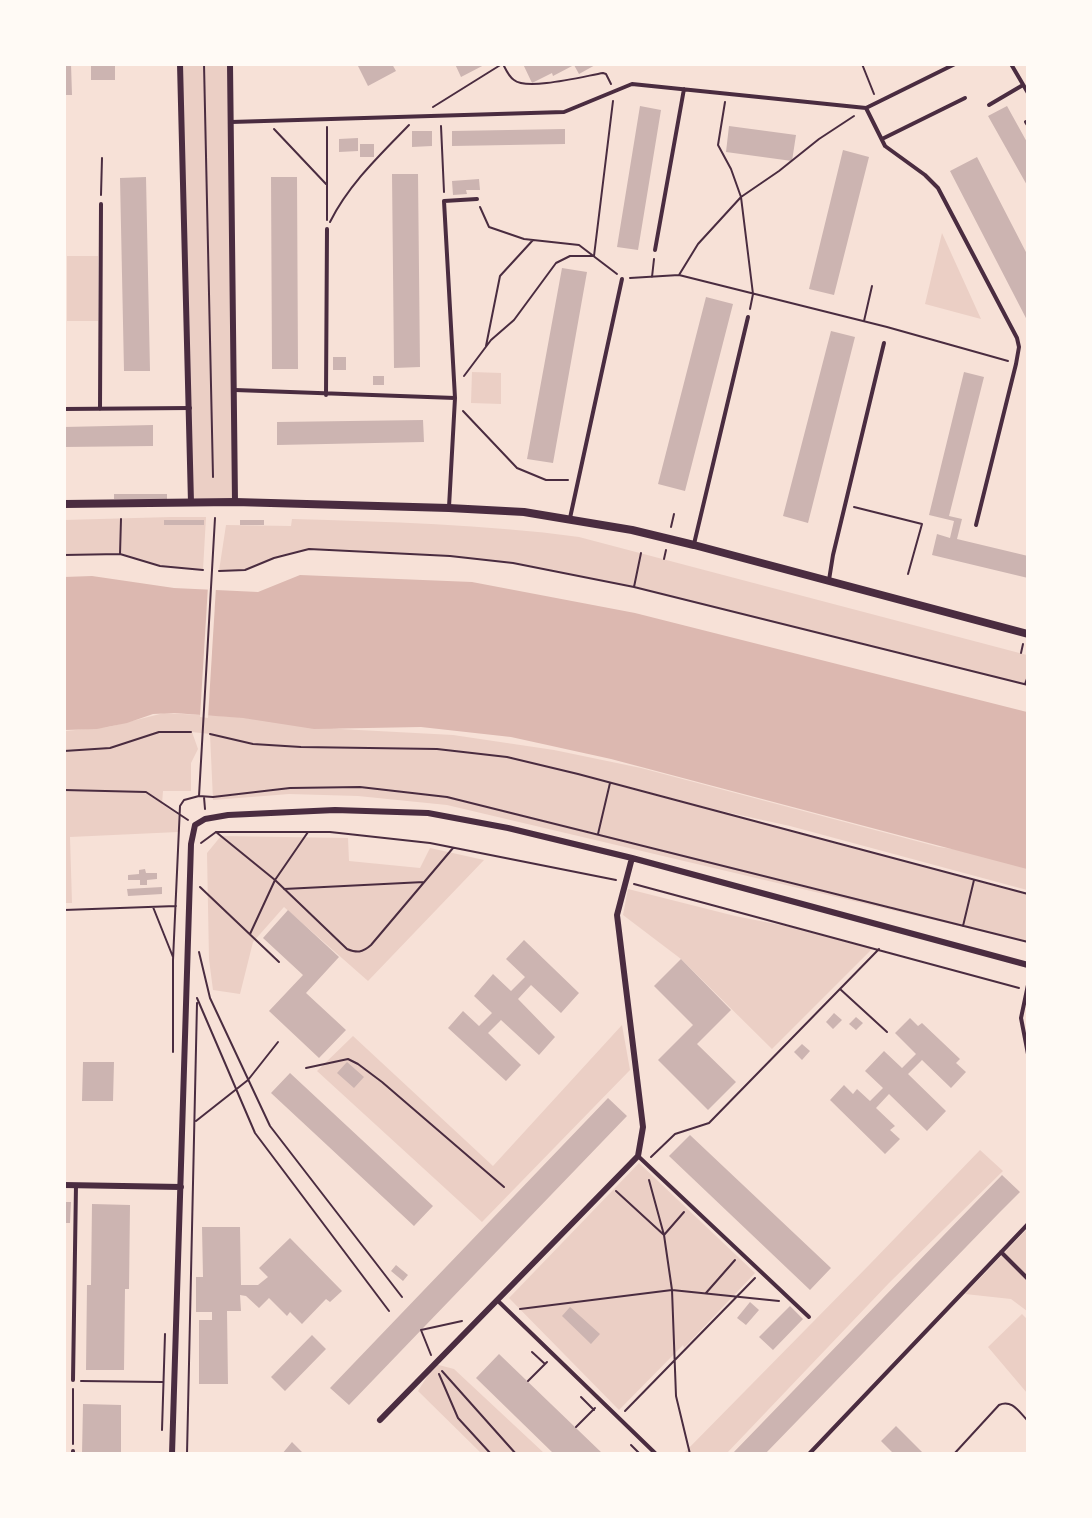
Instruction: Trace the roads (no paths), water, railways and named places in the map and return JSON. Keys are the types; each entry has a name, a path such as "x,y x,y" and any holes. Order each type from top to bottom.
{"street":[{"path":"180,64 191,503"},
{"path":"230,64 235,502"},
{"path":"64,504 235,502 524,512 632,530 694,545 1028,634"},
{"path":"172,1454 191,844 195,825 205,819 228,815 335,810 428,813 508,828 632,858 1028,965"},
{"path":"380,1420 638,1156 643,1127 617,915 632,858"},
{"path":"64,1185 181,1187"}],"lane":[{"path":"231,122 564,112 632,84 866,108 955,64"},
{"path":"1011,64 1028,93"},
{"path":"989,105 1023,85"},
{"path":"655,250 684,89"},
{"path":"882,139 965,98"},
{"path":"866,108 885,146 931,180 943,196 1014,329 1018,347 1016,364 976,525"},
{"path":"448,508 455,398 444,201 477,199"},
{"path":"100,409 101,204"},
{"path":"326,395 327,229"},
{"path":"569,519 622,279"},
{"path":"694,545 748,317"},
{"path":"829,581 845,504 884,344"},
{"path":"235,390 455,398"},
{"path":"64,409 190,408"},
{"path":"1026,988 1022,1018 1028,1054"},
{"path":"638,1156 809,1317"},
{"path":"73,1380 76,1184"},
{"path":"809,1454 1028,1224"},
{"path":"1001,1252 1028,1279"},
{"path":"496,1300 656,1454"}]}
